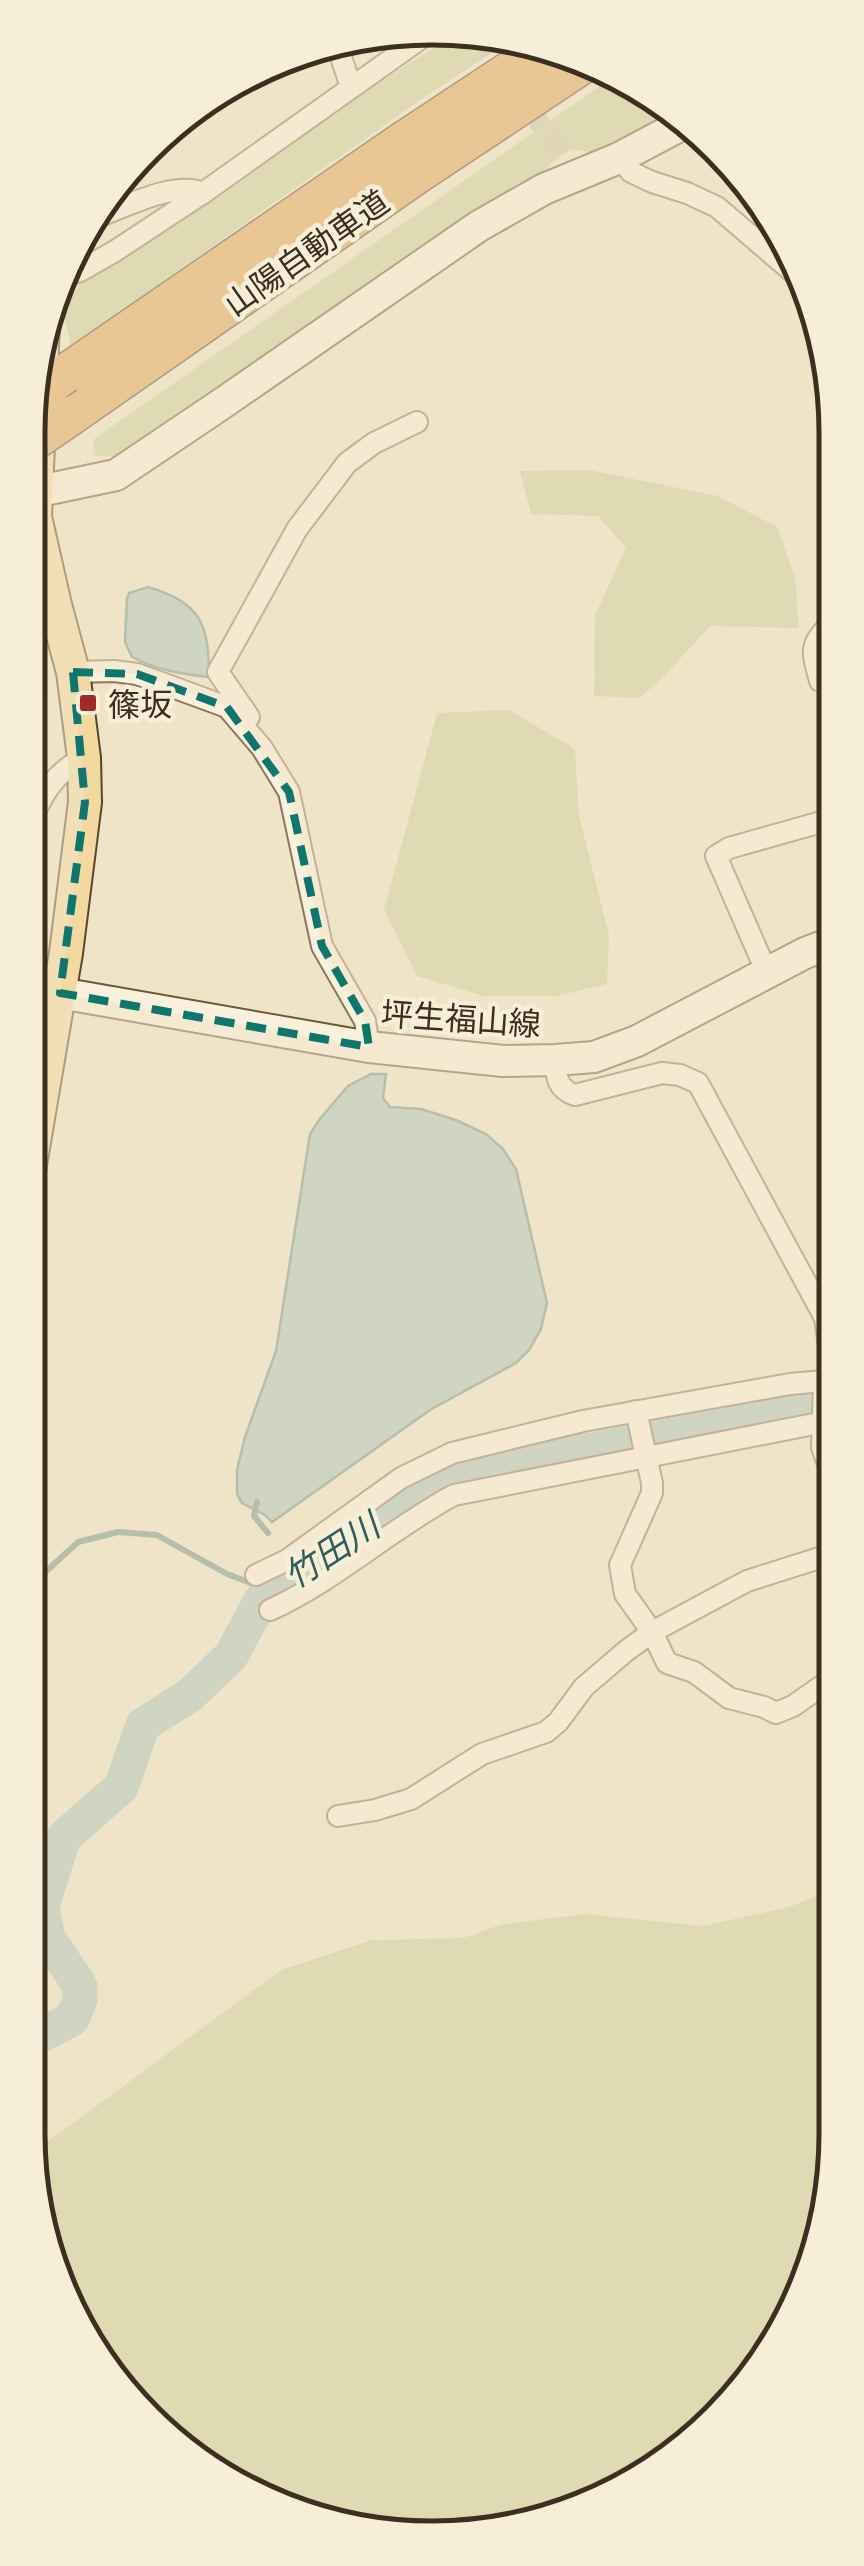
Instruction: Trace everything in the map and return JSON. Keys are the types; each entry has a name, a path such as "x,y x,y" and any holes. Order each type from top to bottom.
{"highway":[{"name":"山陽自動車道","path":"48,387 530,58"},
{"name":"山陽自動車道","path":"45,433 572,71"}],"main road":[{"path":"45,505 116,475 479,226 544,189 572,167 618,158 673,129"},
{"path":"45,566 73,672 84,758 82,843 45,1080"},
{"name":"坪生福山線","path":"60,993 369,1046 502,1061 555,1060 594,1057 637,1041 819,948"}],"street":[{"path":"81,269 203,193 410,46"},
{"path":"341,56 351,87"},
{"path":"618,158 630,172 717,207 778,259"},
{"path":"117,207 156,194 194,189 203,193"},
{"path":"105,225 114,251"},
{"path":"262,748 267,743 218,672 298,529 347,463 374,443 418,422"},
{"path":"819,637 812,650 819,678"},
{"path":"73,672 114,670 137,674 228,707 262,748 290,792 322,946 366,1021 369,1046"},
{"path":"45,793 65,767 84,758"},
{"path":"767,973 716,856 729,848 819,823"},
{"path":"555,1060 557,1081 574,1096 662,1073 698,1083 819,1297"},
{"path":"256,1575 287,1560 400,1478 452,1453 583,1421 638,1415 790,1384 819,1383"},
{"path":"638,1415 652,1492 620,1566 625,1594 652,1632 667,1663 694,1672 729,1698 776,1713 819,1688"},
{"path":"270,1610 304,1594 454,1495 819,1422"},
{"path":"338,1816 376,1810 411,1798 482,1754 546,1732 584,1687 652,1632 747,1581 819,1558"}],"highlighted area":[{"path":"73,672 137,674 227,707 289,792 322,946 365,1021 369,1047 60,993 85,802"}],"green space":[{"path":"439,45 496,50 71,346 64,315 81,282 312,123"},
{"path":"602,85 666,124 599,154 571,149 552,162 539,178 123,458 93,455 94,439"},
{"path":"589,470 718,496 777,527 795,577 799,628 710,626 640,698 594,696 595,615 626,548 598,516 531,514 520,471"},
{"path":"509,710 575,749 579,816 609,935 607,984 557,996 484,996 417,976 384,910 437,713"},
{"path":"819,1895 819,2134 816,2185 806,2234 779,2305 739,2370 706,2408 647,2456 580,2492 507,2514 432,2521 357,2514 284,2492 217,2456 158,2408 110,2349 74,2282 58,2234 48,2185 45,2143 281,1970 372,1940 463,1938 503,1924 585,1914 702,1926 789,1907"}],"water":[{"path":"148,587 180,600 198,618 207,643 209,677 169,671 132,657 125,642 127,598 129,593"},
{"path":"371,1074 386,1074 383,1098 390,1107 421,1109 456,1120 486,1134 503,1149 516,1169 547,1303 541,1329 516,1363 430,1410 272,1522 242,1503 237,1494 237,1470 276,1351 310,1134 348,1086"}],"waterway":[{"name":"竹田川","path":"45,1897 64,1837 121,1787 143,1725 190,1695 231,1656 261,1600 272,1588 426,1488 460,1474 819,1408"},
{"path":"257,1502 254,1516 268,1533"},
{"path":"45,1572 78,1542 118,1532 157,1535 227,1574 272,1588"},
{"name":"竹田川","path":"45,1922 48,1938 80,1986 80,2000 72,2019 45,2033"}],"tunnel":[{"path":"487,49 565,159"}],"place":[{"name":"篠坂","path":"88,703"}]}
